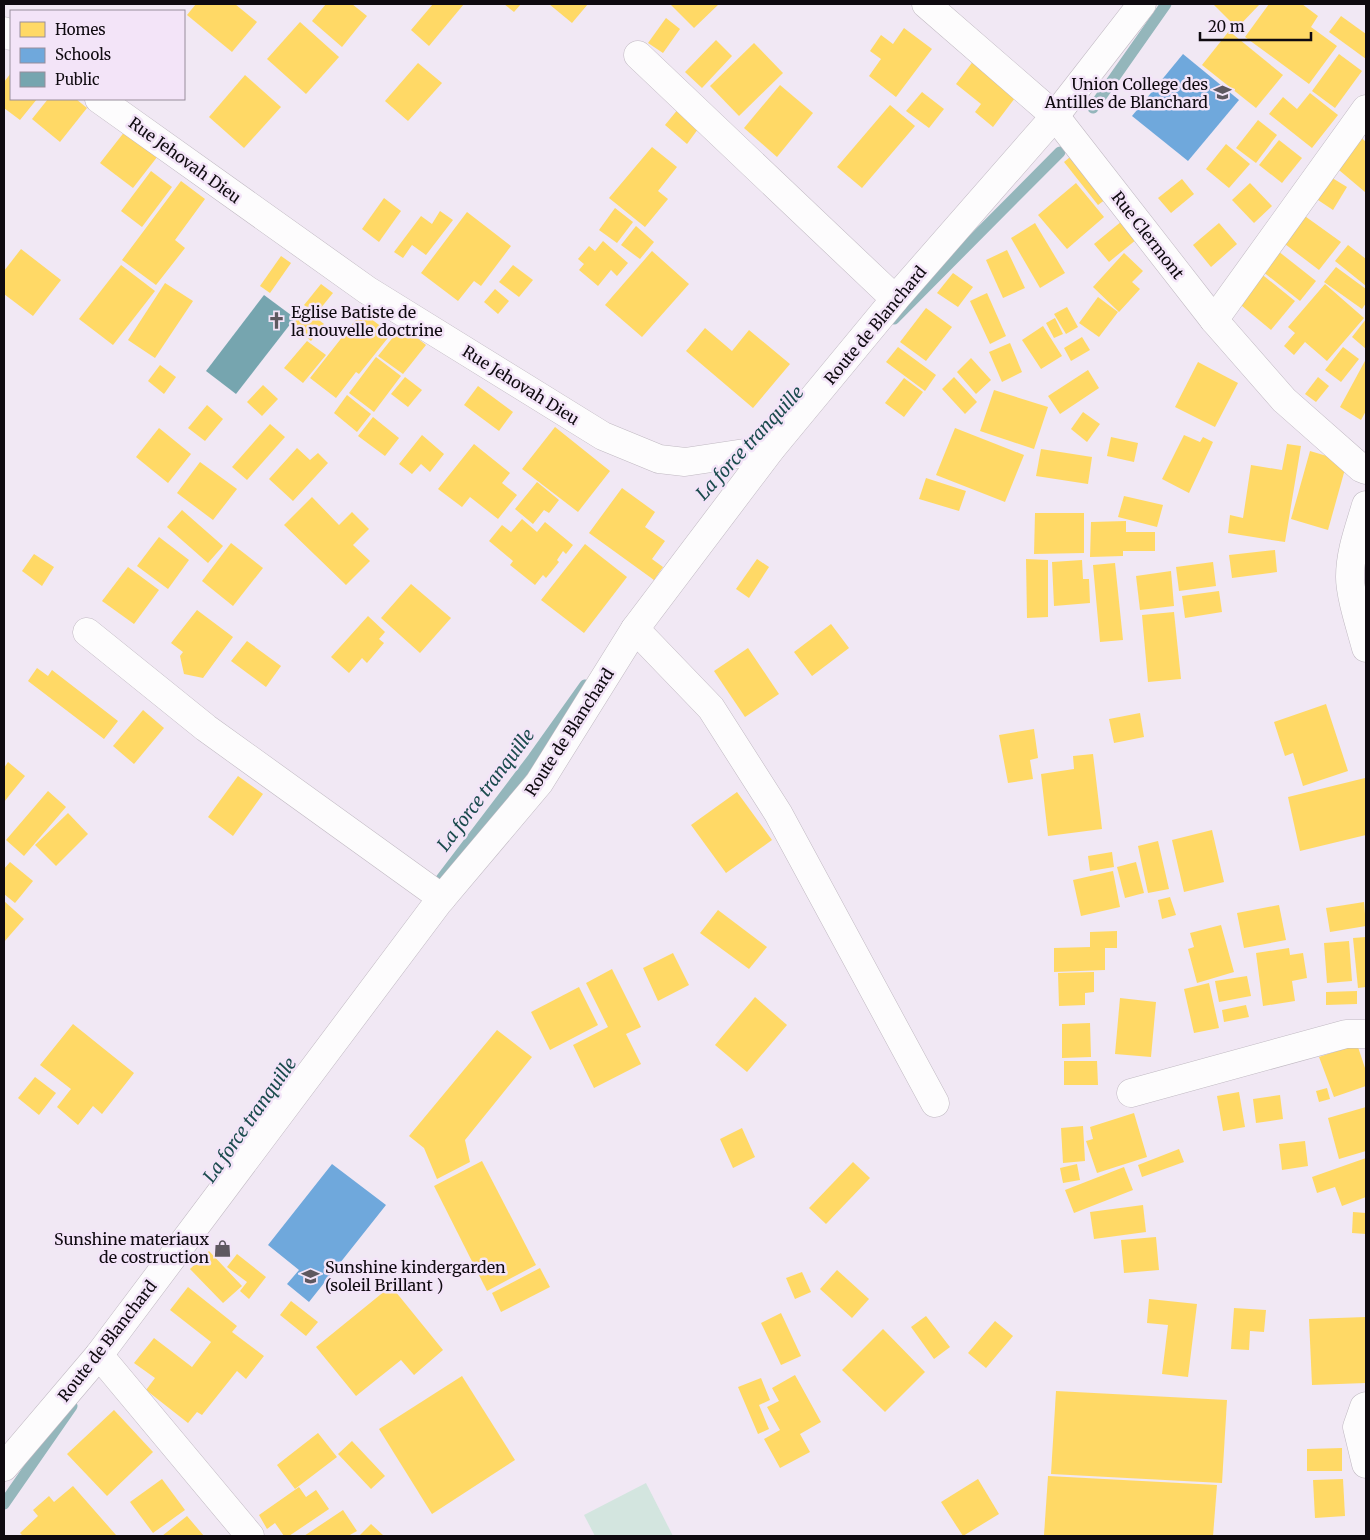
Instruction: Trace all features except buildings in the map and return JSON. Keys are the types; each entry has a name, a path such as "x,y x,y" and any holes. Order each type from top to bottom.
{"street":[{"name":"Rue Clermont","path":"926,4 1055,116 1214,320 1284,400 1365,466"},
{"name":"Route de Blanchard","path":"4,1467 99,1356 442,898 539,783 635,629 771,449 895,299 1055,116 1142,4"},
{"path":"638,55 895,299"},
{"name":"Rue Jehovah Dieu","path":"100,100 367,290 603,436 659,459 685,462 771,449"},
{"path":"1214,320 1366,109"},
{"path":"1366,506 1353,547 1350,578 1358,620 1366,648"},
{"path":"635,629 711,708 727,732 778,813 935,1104"},
{"path":"87,632 206,728 442,898"},
{"path":"1132,1093 1346,1034 1366,1034"},
{"path":"99,1356 250,1536"},
{"path":"1366,1406 1357,1427 1366,1464"}],"shaded area":[{"path":"646,1483 673,1536 595,1536 584,1515"}],"waterway":[{"name":"La force tranquille","path":"1093,108 1166,4"},
{"name":"La force tranquille","path":"894,319 1060,152"},
{"name":"La force tranquille","path":"441,879 533,758 585,685"},
{"name":"La force tranquille","path":"4,1504 72,1406"}],"place":[{"name":"Union College des Antilles de Blanchard","path":"1222,93"},
{"name":"Eglise Batiste de la nouvelle doctrine","path":"277,321"},
{"name":"Sunshine materiaux de costruction","path":"223,1248"},
{"name":"Sunshine kindergarden (soleil Brillant )","path":"311,1276"}]}
